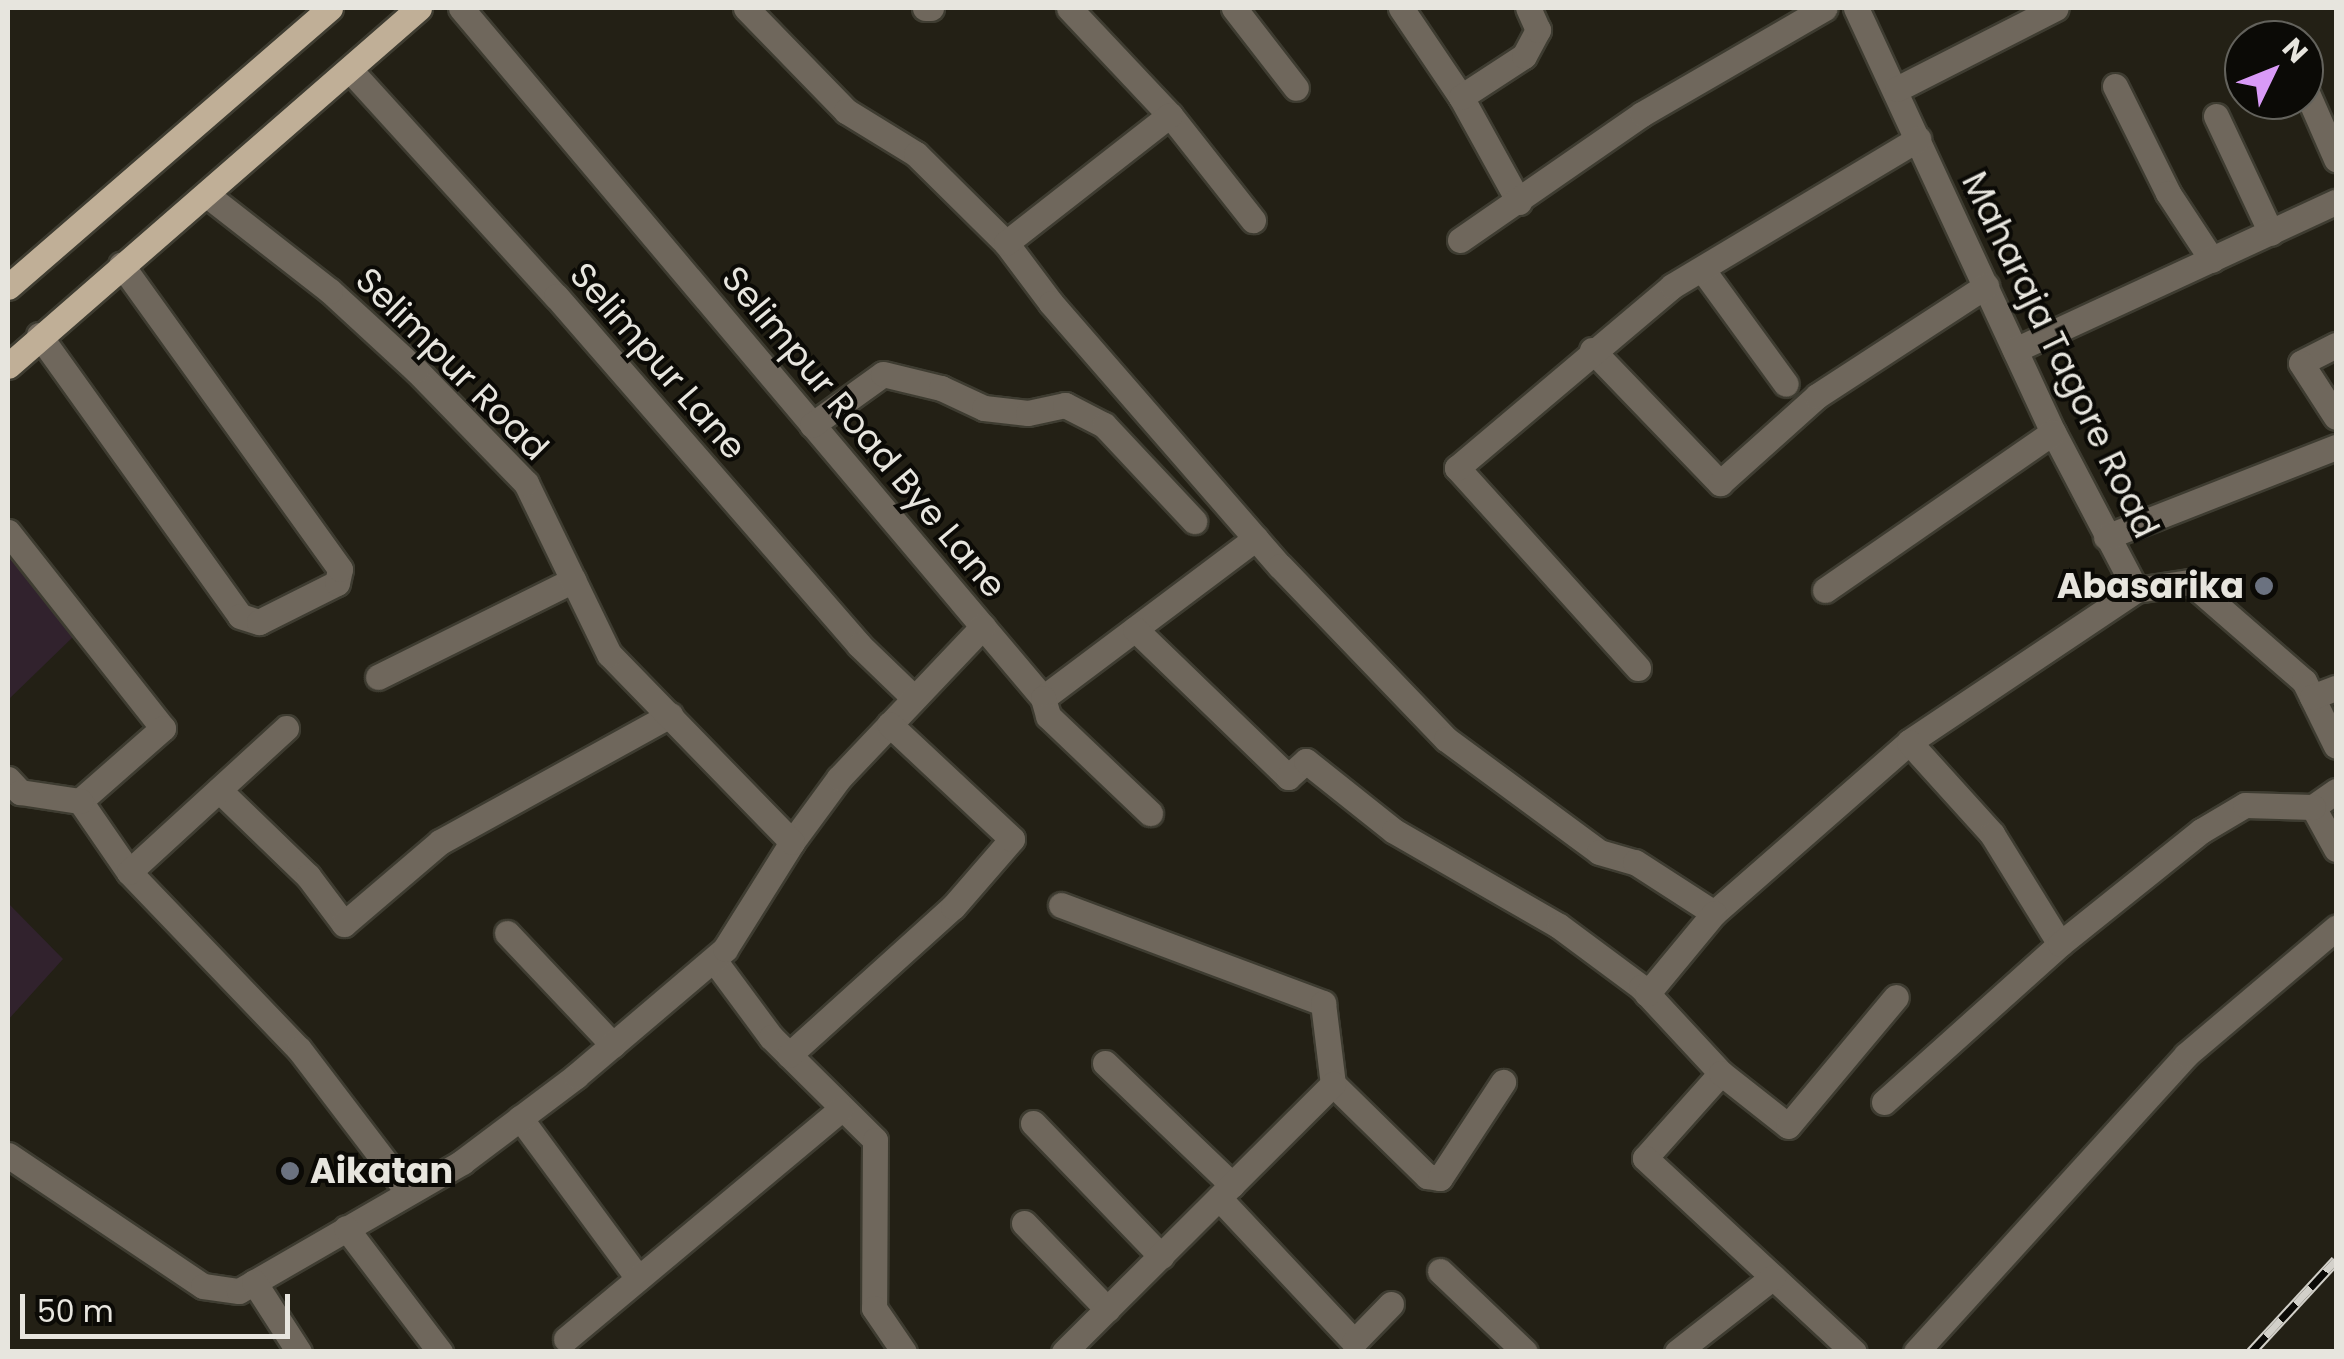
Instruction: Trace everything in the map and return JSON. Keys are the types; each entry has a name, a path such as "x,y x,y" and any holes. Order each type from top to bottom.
{"main road":[{"path":"8,287 330,8"},
{"path":"8,366 39,335 419,8"}],"street":[{"name":"Selimpur Road Bye Lane","path":"462,8 1043,698 1048,716 1150,813"},
{"path":"746,8 846,111 916,154 1006,243 1052,303 1256,538 1446,739 1599,852 1635,862 1714,913"},
{"path":"1069,8 1170,115 1253,220"},
{"path":"1234,8 1296,88"},
{"path":"1401,8 1460,97 1519,202"},
{"path":"1460,97 1524,56 1538,30 1528,8"},
{"path":"1460,240 1642,114 1825,8"},
{"name":"Maharaja Tagore Road","path":"1856,8 1897,89 2053,432 2136,590 2190,582 2304,681 2324,693 2336,746"},
{"path":"1897,89 2056,8"},
{"name":"Selimpur Lane","path":"350,70 556,296 859,645 914,697"},
{"path":"2115,86 2168,193 2212,260"},
{"path":"1006,243 1170,115"},
{"path":"2216,116 2271,233"},
{"path":"2319,120 2336,159"},
{"path":"1638,668 1457,468 1592,350 1702,268 1918,139"},
{"name":"Selimpur Road","path":"206,194 330,291 416,370 526,483 609,654 792,842"},
{"path":"2015,350 2336,202"},
{"path":"39,335 240,616 259,622 337,583 340,568 121,264"},
{"path":"1702,268 1786,384"},
{"path":"1592,350 1720,483 1817,396 1986,286"},
{"path":"2336,345 2301,363 2336,416"},
{"path":"812,425 883,374 941,388 984,408 1028,413 1064,405 1104,425 1194,521"},
{"path":"1825,590 2053,432"},
{"path":"2106,536 2336,447"},
{"path":"8,532 163,728 80,801"},
{"path":"1043,698 1256,538"},
{"path":"378,677 573,580"},
{"path":"1647,994 1714,913 1909,742 2136,590"},
{"path":"8,1154 203,1286 239,1291 462,1162 720,954 792,842 839,778 983,626"},
{"path":"1135,629 1288,777 1306,762 1394,831 1559,926 1647,994 1721,1073 1788,1126 1896,997"},
{"path":"219,790 308,876 344,924 440,842 670,716"},
{"path":"789,1055 953,907 1012,840 889,724"},
{"path":"129,872 286,728"},
{"path":"1909,742 1992,834 2060,944"},
{"path":"8,779 20,792 80,801 129,872 300,1049 408,1192"},
{"path":"1884,1102 2060,944 2201,831 2245,806 2314,807 2336,791"},
{"path":"2314,807 2336,849"},
{"path":"1061,905 1323,1003 1333,1084 1427,1176 1440,1178 1503,1082"},
{"path":"1916,1352 2186,1055 2336,928"},
{"path":"508,933 613,1044"},
{"path":"720,954 789,1055 840,1110 875,1140 874,1308 904,1352"},
{"path":"1105,1063 1226,1192 1354,1342 1392,1304"},
{"path":"1721,1073 1645,1158 1854,1352"},
{"path":"1064,1352 1333,1084"},
{"path":"566,1338 840,1110"},
{"path":"520,1118 638,1278"},
{"path":"1034,1123 1161,1256"},
{"path":"1024,1223 1107,1309"},
{"path":"346,1228 440,1352"},
{"path":"1440,1270 1525,1352"},
{"path":"1676,1352 1773,1277"},
{"path":"254,1282 299,1352"}],"shaded area":[{"path":"8,554 75,635 8,700"},
{"path":"8,903 63,959 8,1020"}],"railway":[{"path":"2251,1352 2336,1260"}],"place":[{"name":"Abasarika","path":"2264,586"},
{"name":"Aikatan","path":"290,1171"}]}
